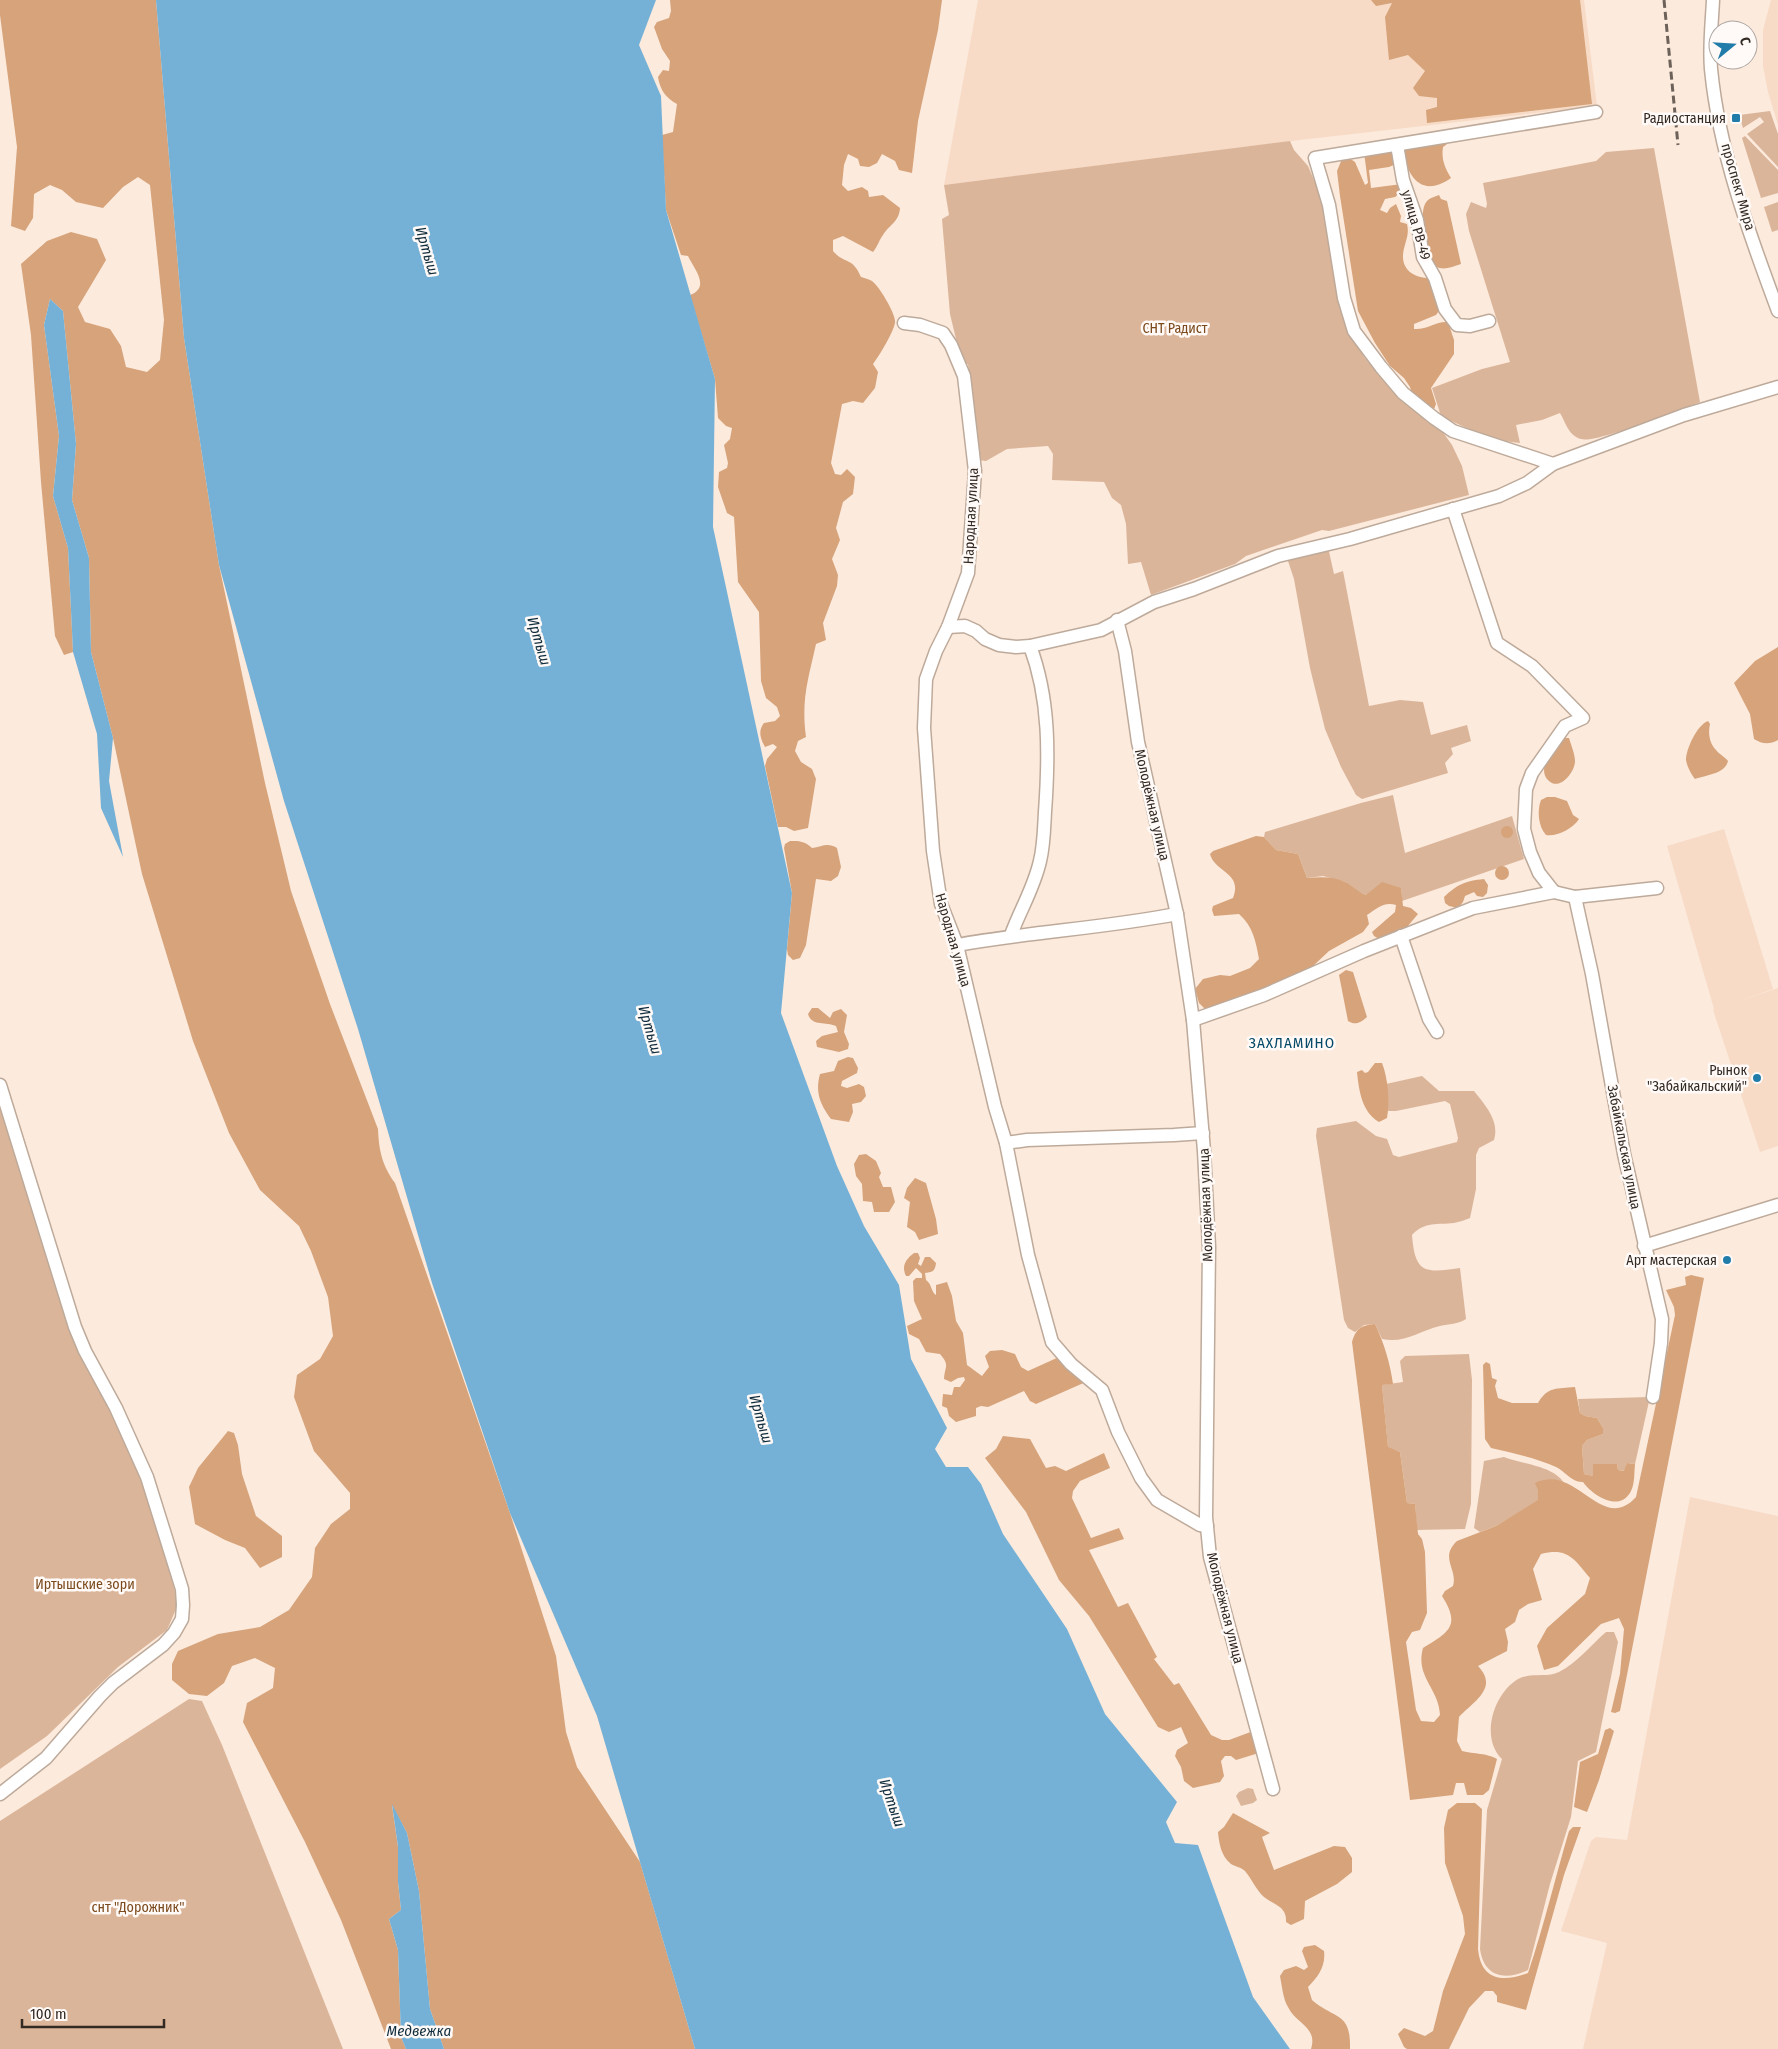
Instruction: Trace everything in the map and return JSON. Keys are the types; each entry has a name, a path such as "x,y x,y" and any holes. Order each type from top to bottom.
{"street":[{"name":"проспект Мира","path":"1713,0 1711,67 1718,115 1742,208 1778,311"},
{"path":"1553,464 1453,431 1403,393 1380,367 1354,331 1344,298 1329,205 1315,158 1596,112"},
{"name":"улица РВ-49","path":"1397,145 1403,180 1416,220 1423,257 1435,278 1446,309 1457,325 1470,326 1489,321"},
{"name":"Народная улица","path":"904,323 920,325 943,333 951,345 964,376 975,471 968,573 926,679 924,728 933,850 941,904 957,945 995,1107 1006,1143 1028,1255 1052,1342 1071,1364 1102,1390 1118,1432 1141,1478 1158,1500 1200,1525 1207,1526"},
{"path":"948,627 966,626 998,645 1030,646 1101,630 1154,602 1194,589 1278,556 1350,539 1500,496 1528,483 1553,464 1684,415 1778,387"},
{"path":"1453,509 1497,643 1532,666 1583,718 1565,726 1532,773 1526,789 1524,829 1530,852 1539,873 1554,892"},
{"name":"Молодёжная улица","path":"1117,620 1126,651 1138,742 1177,914 1193,1020 1203,1133 1209,1247 1207,1526 1210,1557 1273,1789"},
{"path":"1011,935 1020,911 1028,898 1041,860 1047,783 1044,694 1030,646"},
{"path":"1193,1020 1264,995 1401,936 1473,908 1554,892 1575,897 1657,888"},
{"name":"Забайкальская улица","path":"1575,897 1624,1154 1662,1319 1661,1343 1653,1397"},
{"path":"957,945 1011,935 1124,924 1177,914"},
{"path":"1401,936 1429,1019 1437,1032"},
{"path":"0,1085 76,1327 85,1351 120,1416 147,1477 176,1564 184,1605 182,1619 174,1633 163,1645 113,1683 46,1758 0,1794"},
{"path":"1006,1143 1027,1140 1174,1136 1203,1133"},
{"path":"1644,1246 1778,1205"}],"shaded area":[{"path":"0,0 156,0 184,338 219,565 265,783 291,891 330,1004 378,1129 382,1157 395,1183 510,1513 556,1656 566,1732 577,1767 640,1862 695,2049 444,2049 430,2009 419,1891 407,1833 392,1805 398,1847 398,1882 401,1910 389,1919 398,1950 401,2037 406,2049 391,2049 341,1920 305,1842 243,1722 247,1703 273,1688 275,1668 255,1658 232,1666 224,1683 207,1696 189,1694 172,1680 172,1664 178,1651 218,1634 260,1627 289,1610 312,1577 315,1548 331,1524 350,1509 350,1493 314,1451 294,1397 297,1375 320,1359 333,1336 328,1297 311,1251 299,1226 260,1190 229,1133 193,1041 142,874 113,738 91,652 89,558 72,500 76,444 63,311 50,299 44,325 59,436 53,496 68,548 73,652 64,655 55,636 41,482 31,335 21,264 47,241 71,232 97,239 106,260 78,307 85,322 110,329 121,346 126,367 147,372 160,360 164,320 150,185 138,177 123,187 103,208 76,202 62,190 50,185 34,194 33,218 25,231 11,226 17,147 0,15"},
{"path":"670,0 942,0 938,30 918,121 912,173 899,170 895,161 882,154 877,163 869,167 860,166 858,159 848,154 844,165 842,185 848,191 862,187 868,191 869,197 883,195 900,208 896,220 886,231 873,252 843,236 833,240 833,251 855,266 861,277 872,281 879,288 890,307 895,322 889,337 873,364 878,372 875,388 863,403 853,401 842,404 831,463 835,474 841,475 847,469 855,477 853,494 843,502 836,528 840,540 832,559 838,575 837,586 823,623 826,640 816,644 808,679 804,712 806,737 798,741 795,751 801,762 812,769 816,779 808,828 794,831 786,827 778,827 765,766 767,759 777,747 773,744 765,747 760,732 764,723 775,721 780,716 777,707 766,698 761,681 759,612 738,582 734,517 727,513 718,487 719,472 727,468 728,463 724,445 730,439 732,428 726,426 718,418 715,379 690,295 696,292 699,287 699,277 688,256 681,255 666,210 662,135 673,132 677,104 664,93 660,86 658,77 663,70 669,71 670,61 662,49 654,27 657,22 669,18 671,11"},
{"path":"978,0 1584,0 1597,106 1300,140 944,185"},
{"path":"1371,0 1580,0 1592,104 1427,123 1426,110 1437,107 1437,98 1419,96 1413,88 1425,71 1408,55 1389,60 1385,17 1392,3 1376,6"},
{"path":"1771,0 1778,0 1778,125 1768,92 1763,66 1763,30"},
{"path":"1448,139 1447,144 1443,147 1443,159 1451,178 1431,186 1417,181 1408,167 1402,148"},
{"path":"1394,148 1396,164 1369,170 1371,188 1402,184 1401,192 1395,197 1385,199 1380,210 1387,213 1396,204 1401,216 1400,222 1407,224 1408,228 1403,255 1405,266 1416,276 1432,278 1441,308 1436,315 1414,324 1414,329 1448,322 1454,340 1454,354 1431,388 1436,404 1434,409 1427,408 1413,397 1410,387 1404,378 1390,366 1375,343 1358,311 1340,196 1337,171 1342,159 1349,158 1355,162 1365,185 1368,183 1364,152"},
{"path":"1439,195 1441,199 1447,201 1461,264 1444,268 1437,267 1430,260 1423,223 1423,209 1426,202"},
{"path":"1778,647 1778,740 1766,743 1754,739 1750,714 1734,683 1755,661"},
{"path":"1708,721 1710,724 1710,741 1717,752 1728,761 1723,769 1695,779 1687,765 1686,755 1696,732"},
{"path":"1565,738 1569,738 1574,755 1574,765 1566,779 1558,784 1553,783 1545,776 1545,764 1551,752"},
{"path":"1547,797 1555,797 1567,801 1573,815 1579,819 1576,823 1569,829 1559,833 1546,835 1541,827 1539,813 1541,800"},
{"path":"1505,826 1509,826 1513,832 1509,838 1505,838 1501,834 1501,830"},
{"path":"1724,829 1773,989 1731,1004 1778,988 1778,1146 1760,1152 1713,1010 1667,846"},
{"path":"1256,836 1264,837 1276,850 1298,854 1307,878 1322,877 1340,880 1366,895 1382,882 1401,888 1403,906 1411,908 1418,914 1407,927 1381,940 1374,936 1372,932 1395,912 1396,905 1380,906 1367,915 1369,924 1363,932 1329,951 1312,967 1264,991 1207,1011 1199,1003 1195,989 1203,979 1220,975 1230,976 1250,968 1259,959 1251,929 1239,914 1214,916 1213,906 1233,898 1235,889 1231,878 1217,865 1210,854 1213,851"},
{"path":"790,841 802,842 812,848 827,845 837,848 841,867 838,876 831,881 816,879 806,945 800,958 793,960 788,955 787,949 792,893 784,848 785,844"},
{"path":"1502,866 1507,868 1509,873 1507,878 1502,880 1497,878 1495,873 1497,868"},
{"path":"1484,879 1488,885 1487,893 1483,897 1477,896 1474,892 1465,896 1458,908 1445,903 1444,897 1453,889 1467,882"},
{"path":"1346,970 1353,972 1367,1017 1356,1023 1348,1021 1339,975"},
{"path":"812,1008 818,1008 830,1018 833,1012 841,1009 847,1015 844,1032 849,1044 848,1049 839,1052 817,1047 816,1041 822,1036 838,1032 836,1026 813,1021 808,1014"},
{"path":"848,1057 853,1058 858,1068 857,1073 842,1081 841,1086 847,1088 859,1084 864,1087 866,1096 861,1102 852,1104 853,1112 849,1122 831,1119 821,1103 818,1092 820,1074 834,1071 838,1061"},
{"path":"1375,1063 1382,1063 1388,1090 1387,1118 1379,1122 1373,1118 1365,1107 1360,1094 1357,1072 1362,1070 1365,1073 1368,1072"},
{"path":"866,1154 876,1161 881,1173 879,1177 883,1187 891,1187 895,1202 889,1212 874,1212 872,1202 863,1201 862,1184 856,1176 854,1164 859,1155"},
{"path":"915,1178 926,1183 938,1234 919,1240 915,1232 907,1227 910,1202 904,1198 907,1188"},
{"path":"914,1253 918,1253 920,1258 918,1264 921,1266 925,1257 930,1257 936,1263 933,1271 925,1273 926,1280 934,1294 936,1295 936,1285 947,1282 952,1296 956,1321 963,1333 967,1365 982,1376 989,1367 985,1356 990,1351 1002,1350 1015,1354 1021,1367 1028,1371 1059,1357 1088,1381 1036,1404 1030,1401 1024,1391 988,1407 981,1406 976,1408 976,1416 956,1422 949,1416 947,1408 942,1406 943,1394 952,1395 954,1387 960,1387 965,1380 964,1377 951,1382 944,1379 946,1366 943,1358 940,1354 926,1352 919,1339 909,1334 907,1326 922,1319 914,1301 913,1281 916,1278 922,1278 922,1274 916,1268 909,1276 906,1276 904,1269 907,1260"},
{"path":"1691,1275 1704,1278 1620,1711 1611,1712 1620,1674 1624,1629 1619,1618 1601,1624 1558,1666 1544,1670 1537,1646 1547,1628 1585,1594 1590,1578 1570,1556 1558,1552 1541,1554 1533,1569 1542,1600 1528,1604 1519,1610 1515,1622 1505,1629 1508,1642 1507,1651 1478,1666 1484,1674 1485,1688 1477,1700 1459,1717 1457,1741 1462,1751 1497,1759 1489,1790 1483,1795 1467,1795 1464,1783 1456,1783 1453,1795 1410,1800 1352,1342 1355,1334 1366,1325 1375,1324 1390,1368 1393,1384 1382,1385 1388,1447 1400,1452 1407,1503 1415,1504 1418,1534 1422,1539 1425,1552 1427,1613 1420,1630 1412,1632 1406,1642 1416,1710 1421,1721 1434,1722 1440,1715 1439,1706 1422,1667 1421,1658 1423,1648 1440,1637 1449,1627 1451,1621 1448,1606 1442,1596 1445,1591 1453,1586 1454,1580 1449,1558 1452,1547 1457,1541 1496,1526 1538,1500 1538,1490 1535,1483 1550,1479 1563,1482 1600,1504 1612,1508 1624,1506 1636,1497 1675,1315 1674,1307 1666,1290 1686,1285 1685,1277"},
{"path":"1486,1362 1490,1364 1492,1378 1497,1380 1495,1386 1498,1398 1512,1403 1538,1403 1549,1391 1558,1388 1575,1387 1580,1413 1597,1418 1603,1428 1603,1434 1587,1440 1582,1446 1584,1474 1593,1476 1593,1464 1617,1464 1618,1470 1624,1471 1627,1463 1635,1464 1633,1485 1626,1498 1614,1502 1607,1500 1593,1492 1583,1482 1575,1481 1556,1467 1532,1458 1491,1448 1485,1439 1483,1365"},
{"path":"228,1431 234,1433 238,1445 242,1474 256,1516 282,1536 282,1557 260,1568 245,1548 195,1524 189,1487 198,1468"},
{"path":"1003,1436 1030,1439 1046,1468 1055,1466 1066,1471 1104,1453 1110,1468 1080,1481 1073,1491 1072,1498 1091,1538 1119,1528 1124,1539 1089,1550 1118,1607 1128,1603 1157,1657 1154,1659 1174,1685 1179,1683 1211,1735 1222,1740 1229,1740 1256,1730 1262,1752 1236,1760 1231,1756 1225,1756 1221,1761 1224,1776 1220,1782 1193,1788 1184,1781 1181,1767 1175,1756 1177,1750 1188,1743 1181,1727 1169,1732 1158,1727 1089,1616 1059,1580 1026,1512 985,1458 996,1449"},
{"path":"1690,1497 1778,1516 1778,2049 1583,2049 1607,1943 1561,1931 1591,1841 1596,1837 1627,1840"},
{"path":"1610,1728 1614,1731 1587,1812 1574,1807 1580,1762 1598,1754 1605,1730"},
{"path":"1457,1803 1475,1803 1482,1809 1478,1949 1483,1967 1488,1973 1502,1978 1510,1978 1528,1973 1569,1831 1573,1827 1581,1827 1564,1875 1526,2010 1497,2002 1497,1996 1493,1991 1485,1991 1469,2008 1449,2049 1407,2049 1404,2047 1398,2034 1404,2028 1425,2036 1433,2031 1443,1991 1465,1934 1463,1916 1445,1863 1444,1828 1448,1810"},
{"path":"1233,1813 1270,1833 1262,1837 1274,1870 1334,1846 1345,1847 1352,1858 1352,1872 1337,1884 1305,1901 1304,1919 1291,1925 1286,1922 1282,1909 1264,1897 1245,1871 1231,1864 1223,1853 1218,1832 1224,1827"},
{"path":"1315,1945 1324,1951 1324,1962 1315,1979 1308,1987 1312,2000 1344,2022 1350,2037 1350,2049 1311,2049 1312,2042 1309,2031 1292,2013 1285,2000 1280,1976 1284,1970 1296,1966 1304,1970 1308,1967 1302,1951 1304,1947"}],"green space":[{"path":"1770,111 1778,134 1778,167 1747,134 1764,122 1760,117 1743,128 1739,115"},
{"path":"1745,136 1778,170 1778,193 1761,198 1742,138"},
{"name":"СНТ Радист","path":"1290,141 1294,150 1308,166 1325,206 1352,333 1364,357 1393,392 1442,431 1452,445 1462,466 1469,495 1329,531 1322,530 1246,556 1235,564 1151,595 1141,562 1128,564 1126,524 1121,505 1112,498 1104,482 1052,480 1053,454 1048,446 1007,449 986,461 978,460 968,364 962,364 950,314 942,219 949,215 944,185"},
{"path":"1654,148 1700,402 1620,431 1590,439 1581,439 1573,435 1560,413 1542,420 1516,425 1520,443 1489,437 1441,416 1432,388 1482,369 1510,362 1469,231 1466,214 1471,202 1486,208 1483,183 1596,161 1606,152"},
{"path":"1778,202 1778,230 1772,232 1764,207"},
{"path":"1328,547 1334,574 1343,571 1369,706 1400,700 1423,702 1431,735 1467,725 1471,741 1451,748 1453,754 1445,763 1448,773 1362,799 1356,795 1341,767 1325,729 1310,668 1294,579 1287,558"},
{"path":"1393,795 1405,853 1512,816 1524,859 1402,901 1401,888 1366,895 1357,892 1345,882 1323,876 1307,878 1298,854 1276,850 1264,837 1265,832"},
{"path":"1422,1076 1439,1091 1474,1091 1493,1120 1495,1126 1494,1140 1479,1148 1476,1155 1476,1189 1470,1218 1454,1223 1427,1226 1412,1235 1416,1257 1419,1264 1424,1268 1438,1270 1460,1268 1466,1319 1397,1340 1382,1339 1375,1324 1364,1325 1355,1332 1348,1328 1344,1320 1316,1136 1317,1128 1356,1121 1376,1136 1387,1139 1393,1155 1399,1157 1457,1142 1458,1138 1450,1104 1445,1101 1388,1111 1386,1084"},
{"name":"Иртышские зори","path":"0,1100 77,1339 130,1450 157,1527 176,1595 176,1609 167,1630 118,1667 47,1736 0,1769"},
{"path":"1469,1354 1472,1380 1471,1504 1465,1529 1417,1530 1415,1504 1407,1503 1400,1452 1388,1448 1382,1385 1403,1382 1400,1361 1405,1356"},
{"path":"1650,1397 1635,1464 1627,1463 1625,1471 1618,1470 1617,1464 1593,1464 1593,1476 1584,1474 1582,1446 1587,1440 1603,1434 1603,1428 1597,1418 1580,1413 1578,1399"},
{"path":"1504,1457 1547,1470 1561,1479 1565,1485 1496,1526 1480,1532 1474,1528 1484,1461"},
{"path":"1606,1632 1614,1632 1618,1642 1596,1752 1578,1761 1571,1817 1550,1884 1528,1970 1504,1976 1497,1974 1486,1966 1480,1949 1487,1810 1502,1759 1495,1750 1492,1740 1492,1717 1502,1695 1518,1679 1559,1672 1578,1659"},
{"name":"снт \"Дорожник\"","path":"189,1699 202,1701 222,1745 343,2049 0,2049 0,1821"},
{"path":"1248,1788 1253,1789 1257,1800 1241,1806 1236,1796 1239,1792"}],"water":[{"name":"Иртыш","path":"156,0 656,0 639,45 661,96 666,210 715,379 713,527 792,893 781,1013 837,1166 864,1226 899,1285 911,1359 947,1428 935,1449 946,1467 968,1467 981,1484 1003,1534 1067,1629 1105,1714 1177,1802 1166,1822 1175,1843 1198,1845 1253,1997 1290,2049 695,2049 597,1716 510,1513 432,1283 358,1029 284,801 219,565 184,338"},
{"path":"50,299 63,311 76,444 72,500 89,558 91,652 113,738 109,781 123,857 101,808 97,734 73,652 68,548 53,496 59,436 44,325"},
{"name":"Медвежка","path":"392,1804 407,1833 419,1891 430,2009 444,2049 406,2049 401,2037 398,1950 389,1919 401,1910 398,1882 398,1847"}],"railway":[{"path":"1664,0 1678,145"}],"place":[{"name":"Радиостанция","path":"1736,118"},
{"name":"Рынок \"Забайкальский\"","path":"1757,1078"},
{"name":"Арт мастерская","path":"1727,1260"}],"district":[{"name":"ЗАХЛАМИНО","path":"1292,1043"}]}
